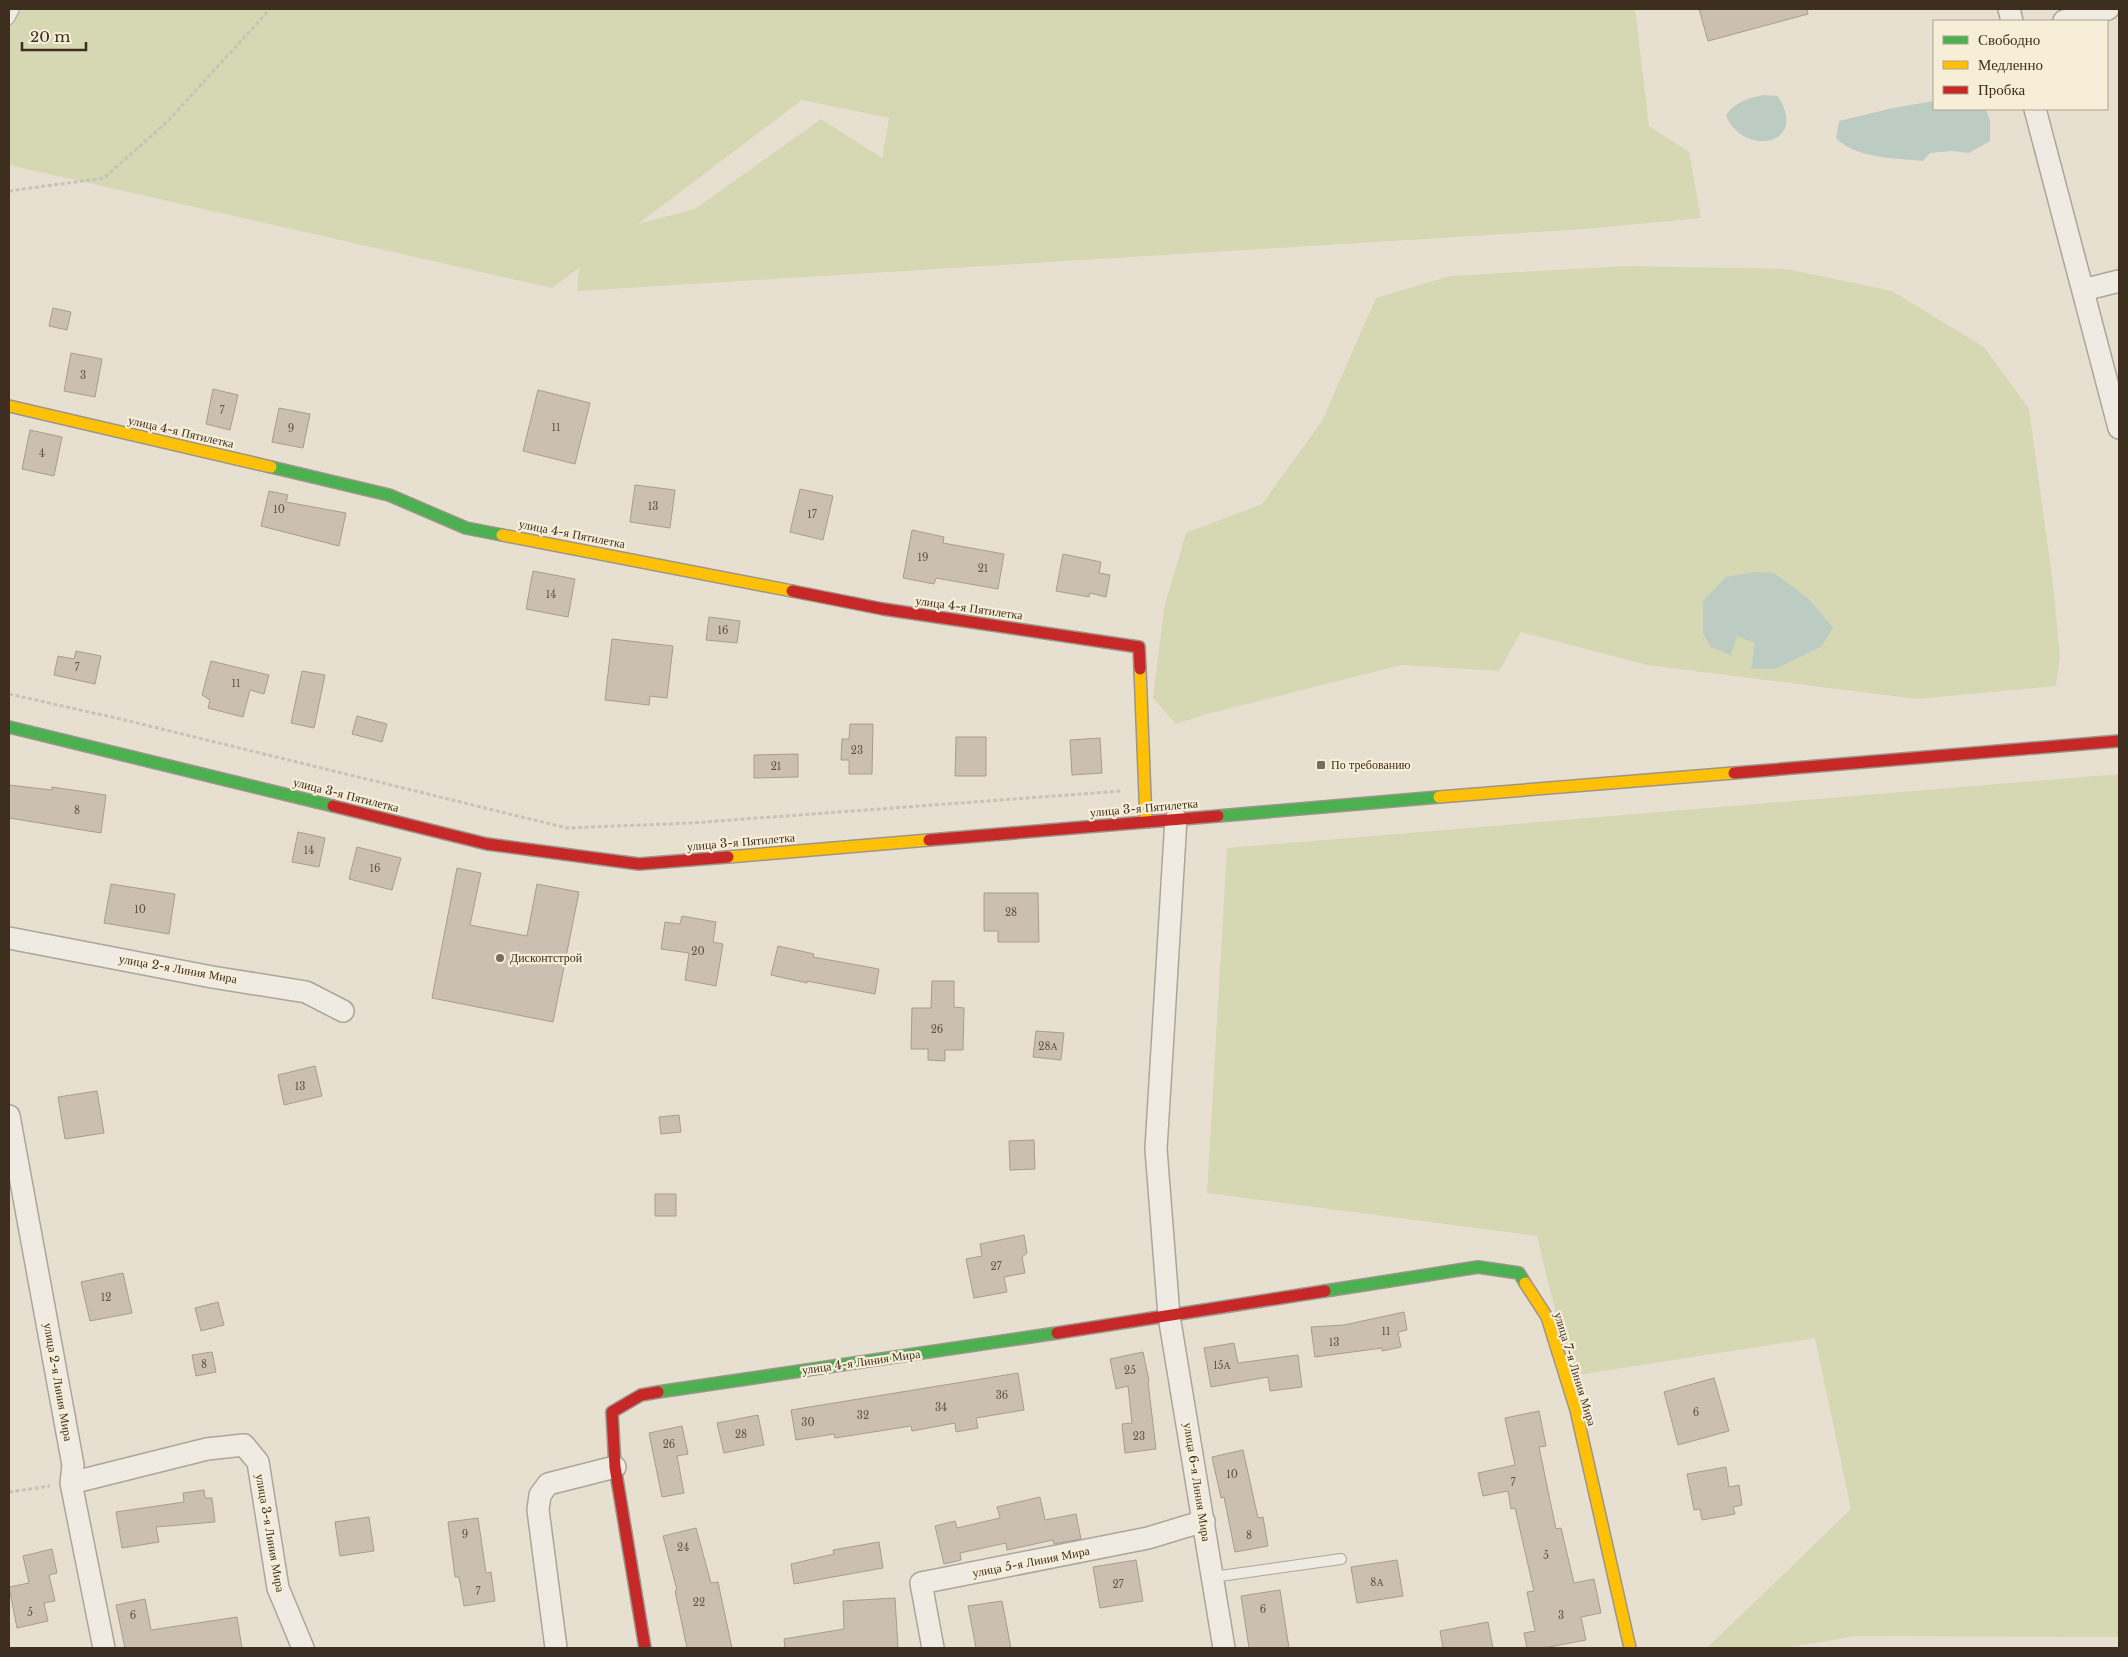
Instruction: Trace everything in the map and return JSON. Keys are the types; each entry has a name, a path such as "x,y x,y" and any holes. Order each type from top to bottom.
{"street":[{"path":"2068,20 2108,9"},
{"path":"2035,110 2119,428"},
{"path":"2083,290 2119,281"},
{"name":"улица 4-я Пятилетка","path":"9,406 389,494 466,528 884,609 1139,647 1144,789"},
{"name":"улица 3-я Пятилетка","path":"9,727 487,844 639,864 2119,740"},
{"path":"1144,789 1146,822"},
{"name":"улица 6-я Линия Мира","path":"1176,819 1156,1149 1169,1316 1224,1648"},
{"name":"улица 2-я Линия Мира","path":"9,938 212,977 306,992 343,1011"},
{"name":"улица 2-я Линия Мира","path":"9,1116 73,1465 71,1483 104,1648"},
{"name":"улица 7-я Линия Мира","path":"1169,1316 1478,1266 1519,1273 1547,1317 1576,1410 1630,1648"},
{"name":"улица 4-я Линия Мира","path":"645,1648 615,1467 612,1412 642,1395 1169,1316"},
{"name":"улица 3-я Линия Мира","path":"71,1483 207,1448 244,1445 258,1462 278,1588 303,1648"},
{"path":"556,1648 538,1510 540,1495 548,1484 615,1467"},
{"name":"улица 5-я Линия Мира","path":"933,1648 921,1583 1148,1538 1204,1521"}],"lane":[{"path":"9,19 14,9"},
{"path":"1213,1577 1341,1559"}],"path":[{"path":"9,191 104,178 168,121 270,9"},
{"path":"9,694 129,721 567,828 691,823 1144,789"},
{"path":"9,1492 71,1483"}],"green space":[{"path":"9,9 1635,9 1649,126 1689,152 1701,218 1586,229 577,291 579,268 552,288 9,165","holes":["802,100 889,118 882,158 821,119 695,209 638,224"]},
{"path":"1626,266 1787,269 1892,291 1984,347 2029,409 2053,584 2060,656 2056,686 1917,699 1647,665 1521,632 1499,671 1402,665 1207,714 1176,724 1153,698 1164,608 1186,533 1262,504 1322,421 1376,298 1450,276"},
{"path":"2119,774 2119,1637 1856,1636 1785,1648 1707,1648 1851,1509 1815,1338 1571,1376 1537,1236 1207,1193 1227,848"}],"shaded area":[{"path":"1764,95 1778,96 1786,113 1785,127 1780,136 1770,140 1757,141 1745,137 1734,128 1726,115 1742,101"},
{"path":"1933,101 1933,110 1986,110 1990,121 1990,141 1969,153 1952,151 1930,153 1923,161 1865,154 1854,150 1836,138 1839,121 1893,108"},
{"path":"1755,572 1774,573 1809,599 1833,628 1821,647 1775,669 1751,669 1755,643 1737,636 1731,655 1711,647 1703,633 1703,601 1726,577"}],"building":[{"path":"1699,9 1807,9 1808,14 1708,41"},
{"path":"53,308 71,312 67,330 49,326"},
{"path":"71,353 102,359 95,397 64,391"},
{"path":"213,389 238,395 230,430 206,424"},
{"path":"538,390 590,403 575,464 523,451"},
{"path":"279,408 310,414 303,448 272,442"},
{"path":"30,430 62,437 54,476 22,469"},
{"path":"635,485 675,490 670,528 630,522"},
{"path":"800,489 833,496 823,540 790,532"},
{"path":"269,491 288,495 286,502 346,513 339,546 261,526"},
{"path":"912,530 944,537 943,543 1004,554 998,589 936,578 934,584 903,578"},
{"path":"1063,554 1101,562 1099,573 1110,575 1106,597 1090,593 1089,597 1056,591"},
{"path":"533,571 575,579 568,617 526,609"},
{"path":"709,617 740,621 737,643 706,640"},
{"path":"612,639 673,646 667,698 650,696 649,705 605,700"},
{"path":"76,651 101,656 95,684 54,675 58,656 74,659"},
{"path":"211,661 269,675 264,694 250,690 243,717 208,708 210,700 202,695"},
{"path":"302,671 325,675 314,728 291,723"},
{"path":"357,716 387,724 382,742 352,734"},
{"path":"850,724 873,724 872,774 849,774 849,760 841,760 842,739 849,739"},
{"path":"956,737 986,737 986,776 955,776"},
{"path":"1100,738 1102,773 1072,775 1070,740"},
{"path":"798,754 798,777 754,778 754,755"},
{"path":"9,785 52,790 52,787 106,795 101,833 9,818"},
{"path":"298,832 325,838 319,867 292,862"},
{"path":"357,847 401,858 392,890 349,879"},
{"path":"457,868 481,873 470,925 527,936 537,884 579,892 553,1022 432,998"},
{"path":"111,884 175,894 169,934 104,923"},
{"path":"984,893 1038,893 1039,942 998,942 998,931 984,931"},
{"path":"682,916 716,922 713,942 723,944 716,986 685,980 689,953 661,949 665,922 680,924"},
{"path":"778,946 814,954 813,957 879,969 875,994 771,975"},
{"path":"932,981 954,981 954,1007 964,1008 963,1050 945,1050 945,1061 928,1060 928,1049 911,1049 912,1008 931,1008"},
{"path":"1036,1031 1064,1033 1061,1060 1033,1057"},
{"path":"315,1066 322,1096 284,1105 278,1075"},
{"path":"97,1091 104,1133 65,1139 58,1097"},
{"path":"679,1115 681,1132 661,1134 659,1117"},
{"path":"1034,1140 1035,1169 1010,1170 1009,1141"},
{"path":"655,1194 676,1194 676,1216 655,1216"},
{"path":"1024,1235 1027,1253 1022,1257 1025,1273 1004,1277 1007,1292 974,1298 966,1259 982,1256 980,1244"},
{"path":"123,1273 132,1313 90,1321 81,1282"},
{"path":"218,1302 224,1325 201,1331 195,1308"},
{"path":"1404,1312 1407,1330 1398,1332 1401,1347 1382,1351 1382,1348 1315,1357 1311,1327 1344,1325"},
{"path":"1234,1343 1238,1363 1298,1355 1302,1387 1270,1391 1268,1377 1211,1387 1204,1348"},
{"path":"212,1352 216,1372 196,1376 192,1355"},
{"path":"1143,1352 1149,1381 1156,1449 1125,1453 1122,1424 1132,1423 1128,1386 1116,1389 1110,1359"},
{"path":"1018,1373 1024,1410 976,1418 978,1428 956,1432 955,1423 912,1431 911,1426 835,1438 834,1434 796,1440 791,1410"},
{"path":"1714,1378 1729,1431 1678,1445 1664,1392"},
{"path":"1539,1411 1546,1446 1539,1447 1556,1529 1561,1528 1574,1583 1594,1579 1601,1613 1581,1617 1586,1640 1544,1648 1527,1648 1524,1633 1535,1631 1527,1592 1534,1591 1515,1508 1511,1509 1508,1491 1483,1496 1478,1473 1515,1465 1505,1418"},
{"path":"758,1415 764,1445 724,1453 717,1423"},
{"path":"682,1426 688,1454 677,1456 684,1493 662,1497 649,1433"},
{"path":"1243,1450 1258,1518 1263,1517 1268,1546 1235,1552 1224,1497 1221,1498 1212,1457"},
{"path":"1726,1467 1729,1487 1739,1485 1742,1505 1733,1507 1735,1514 1702,1520 1700,1509 1694,1510 1687,1474"},
{"path":"204,1490 205,1498 212,1498 215,1522 156,1527 159,1542 122,1548 116,1512 184,1502 183,1493"},
{"path":"1040,1497 1045,1520 1076,1514 1081,1539 1054,1544 1053,1540 1007,1550 1006,1543 960,1553 961,1560 944,1564 935,1526 955,1521 957,1528 1000,1518 997,1507"},
{"path":"369,1517 374,1551 340,1556 335,1522"},
{"path":"478,1518 486,1573 491,1572 495,1601 464,1606 459,1577 455,1577 448,1522"},
{"path":"696,1528 711,1583 718,1582 732,1648 687,1648 675,1591 677,1590 663,1536"},
{"path":"879,1542 883,1568 794,1584 791,1564 834,1554 833,1550"},
{"path":"52,1549 57,1573 49,1575 55,1601 44,1603 48,1621 17,1628 9,1587 29,1583 23,1556"},
{"path":"1136,1560 1143,1601 1100,1608 1093,1567"},
{"path":"1397,1560 1403,1596 1357,1603 1351,1567"},
{"path":"1280,1590 1289,1648 1249,1648 1241,1596"},
{"path":"895,1598 898,1648 785,1648 784,1639 844,1629 843,1601"},
{"path":"145,1599 151,1630 237,1617 242,1648 125,1648 116,1605"},
{"path":"1002,1601 1011,1648 976,1648 968,1606"},
{"path":"1488,1622 1493,1648 1443,1648 1440,1631"}],"traffic: fast":[{"path":"271,467 389,495 466,528 502,535"},
{"path":"9,727 333,806"},
{"path":"1218,816 1439,797"},
{"path":"1325,1291 1478,1267 1519,1273 1525,1283"},
{"path":"658,1392 1057,1333"}],"traffic: slow":[{"path":"9,406 271,467"},
{"path":"502,535 792,591"},
{"path":"1140,669 1146,822"},
{"path":"1439,797 1734,773"},
{"path":"728,857 929,840"},
{"path":"1525,1283 1547,1317 1576,1410 1630,1648"}],"traffic: jam":[{"path":"792,591 883,609 1139,647 1140,669"},
{"path":"1734,773 2119,741"},
{"path":"333,806 487,844 639,864 728,857"},
{"path":"929,840 1218,816"},
{"path":"1057,1333 1325,1291"},
{"path":"645,1648 615,1467 612,1412 641,1395 658,1392"}],"place":[{"name":"По требованию","path":"1321,765"},
{"name":"Дисконтстрой","path":"500,958"}]}
